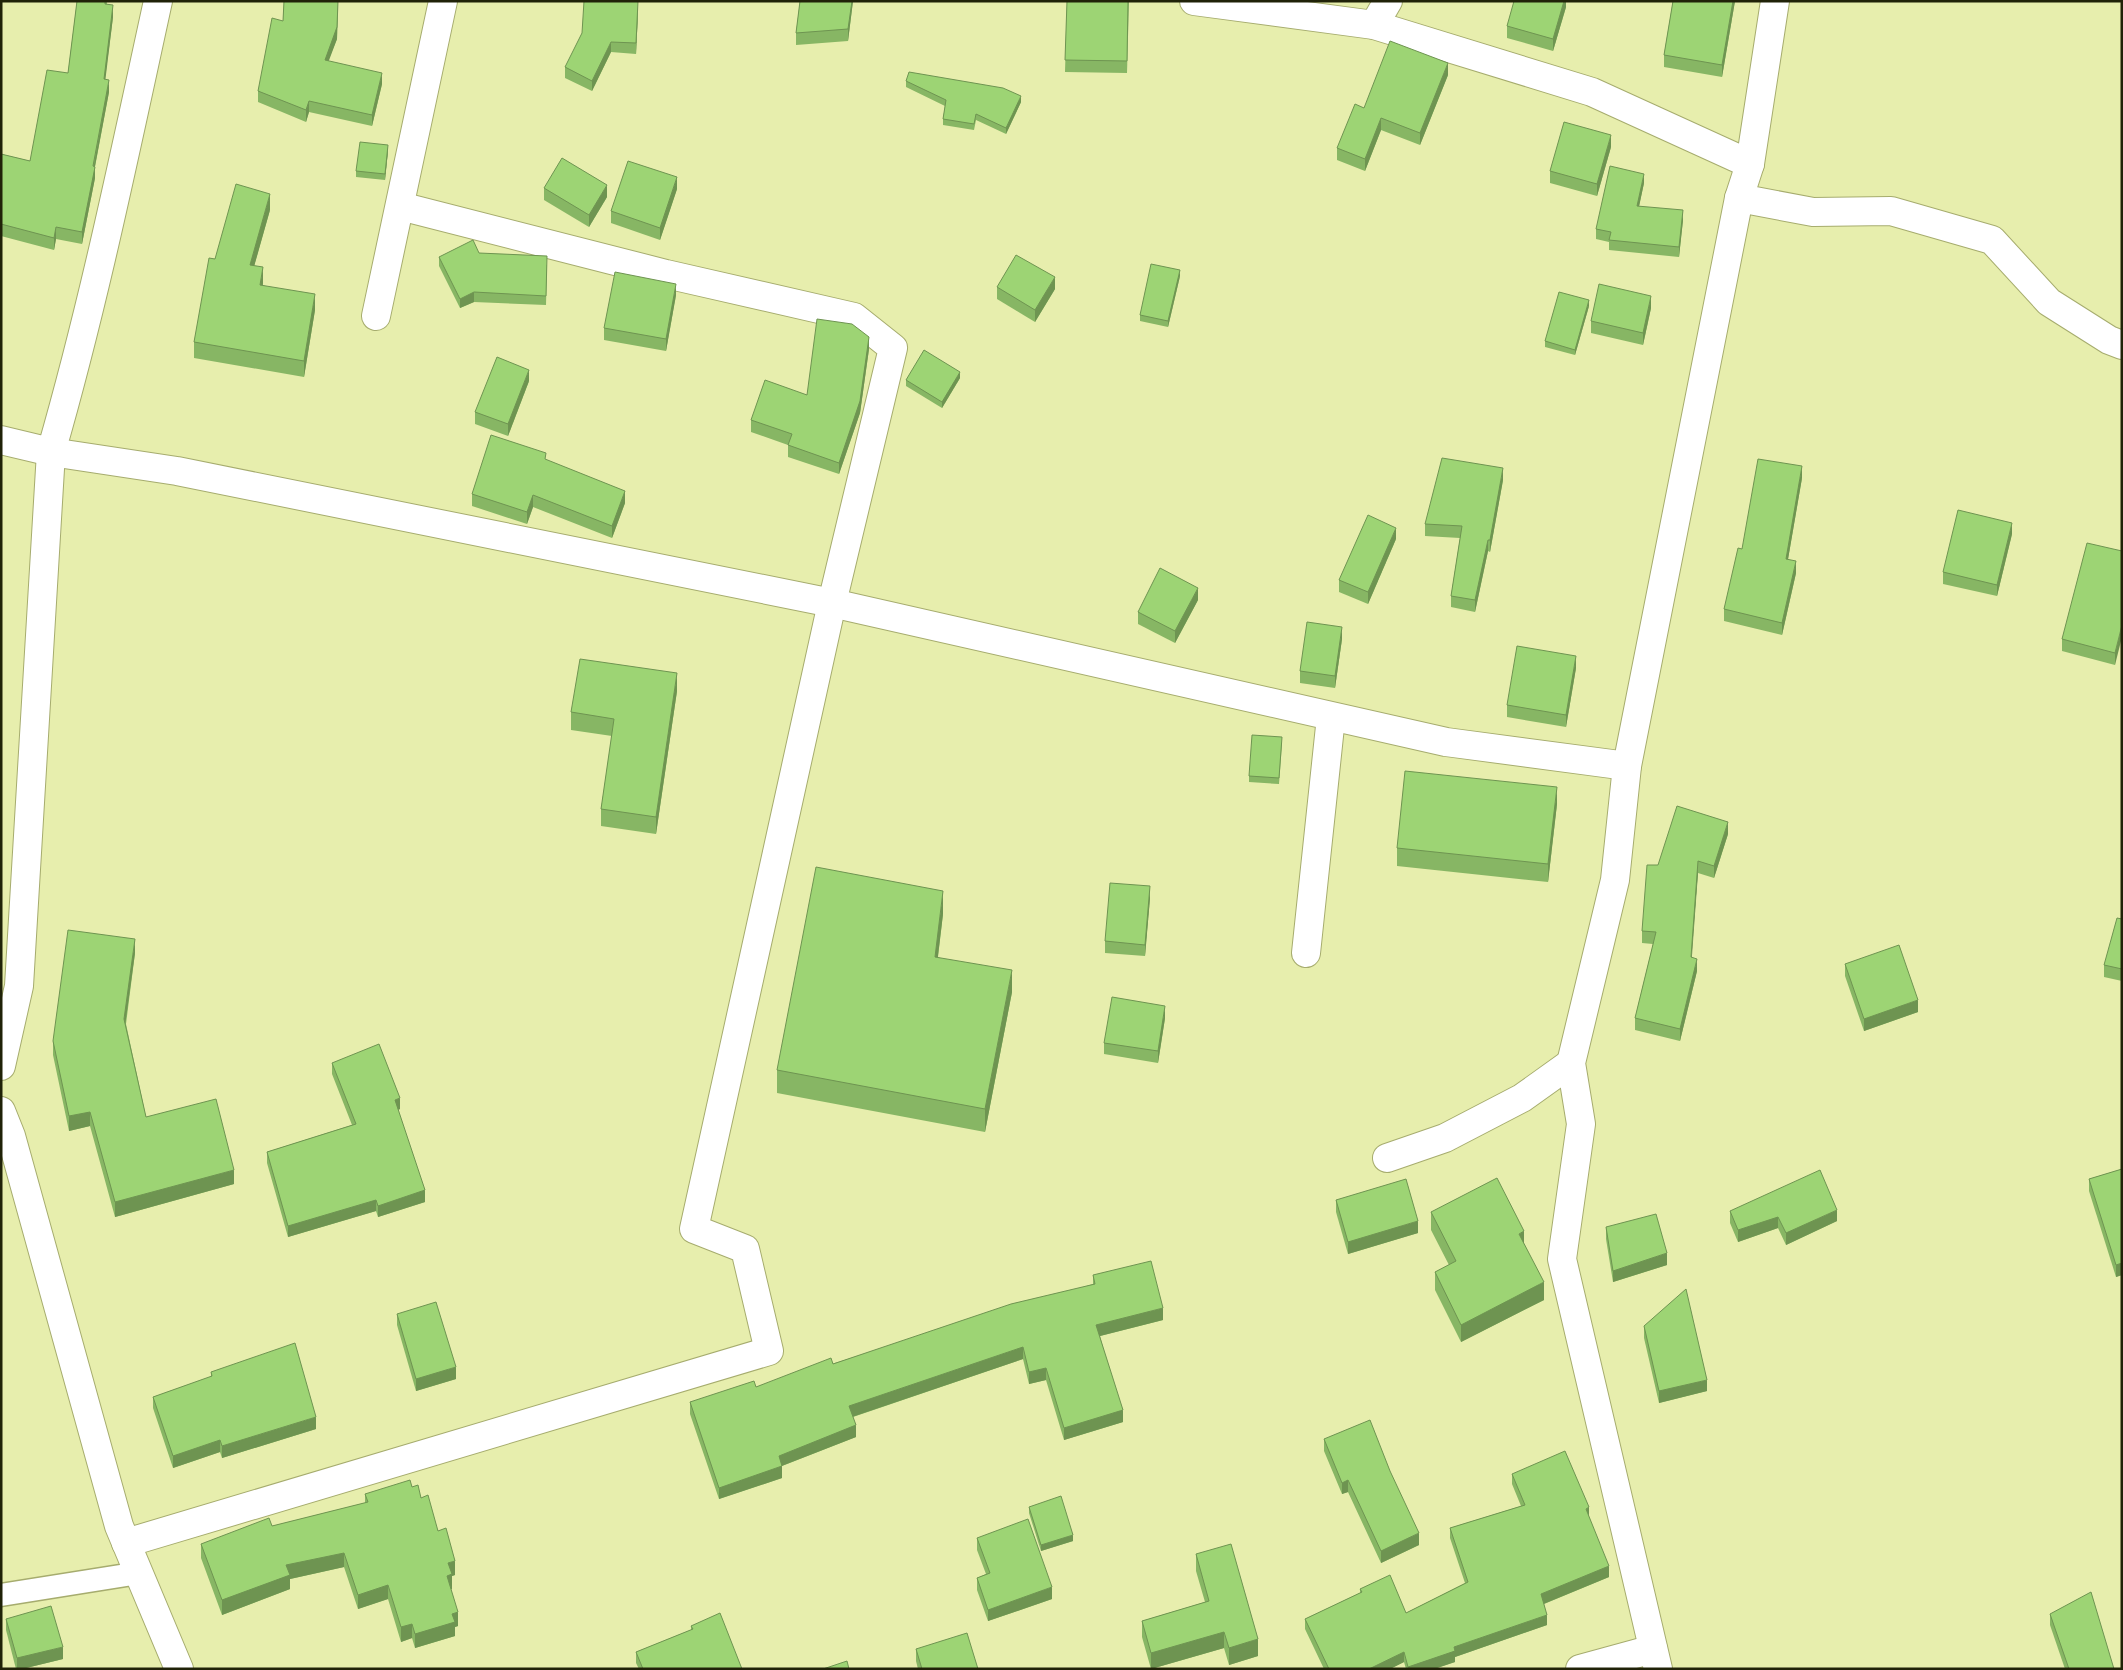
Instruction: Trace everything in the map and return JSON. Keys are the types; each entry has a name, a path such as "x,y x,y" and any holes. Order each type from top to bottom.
{"street":[{"path":"1,1066 19,986 50,452 75,367 116,194 158,1"},
{"path":"376,316 443,1"},
{"path":"1194,1 1374,25 1592,92 1750,164"},
{"path":"1374,25 1388,1"},
{"path":"1580,1669 1655,1659 1562,1259 1581,1124 1571,1063 1615,880 1627,766 1739,198 1750,164 1775,1"},
{"path":"1739,198 1813,212 1891,211 1992,240 2049,302 2110,340 2122,345"},
{"path":"126,1543 769,1351 745,1249 694,1229 832,603 894,348 854,317 666,274 400,206"},
{"path":"1,440 50,452 177,471 832,603 1446,742 1627,766"},
{"path":"1306,953 1331,717"},
{"path":"1387,1158 1445,1138 1522,1098 1571,1063"},
{"path":"1,1111 6,1138 118,1526 179,1669"}],"lane":[{"path":"1,1595 139,1574"}],"building":[{"path":"77,1 105,1 105,4 113,5 104,79 109,80 82,232 56,227 54,238 1,224 1,154 30,161 47,70 68,73"},
{"path":"284,1 338,1 337,27 325,60 382,73 372,115 309,101 306,110 258,91 272,18 283,21"},
{"path":"584,1 638,1 636,43 611,42 592,81 565,67 582,33"},
{"path":"800,1 852,1 848,29 796,33"},
{"path":"1067,1 1128,1 1127,61 1065,60"},
{"path":"1514,1 1564,1 1553,39 1507,26"},
{"path":"1673,1 1733,1 1722,65 1664,55"},
{"path":"1390,41 1448,63 1420,133 1381,118 1365,159 1337,148 1355,104 1364,108"},
{"path":"909,72 1003,88 1021,96 1006,128 976,114 974,124 943,119 946,100 906,81"},
{"path":"1564,122 1611,135 1597,184 1550,171"},
{"path":"360,142 388,145 385,174 356,171"},
{"path":"562,158 607,185 589,215 544,188"},
{"path":"628,161 677,177 660,228 611,211"},
{"path":"1610,166 1644,174 1637,206 1683,210 1679,247 1609,240 1611,232 1596,229"},
{"path":"236,184 270,194 250,265 263,267 260,285 315,294 304,361 194,342 209,258 215,259"},
{"path":"473,240 479,253 547,256 546,296 474,292 460,299 439,257"},
{"path":"1016,255 1055,277 1035,310 997,287"},
{"path":"1151,264 1180,270 1168,321 1140,315"},
{"path":"615,272 676,284 666,339 604,328"},
{"path":"1599,284 1651,296 1643,333 1591,321"},
{"path":"1559,292 1589,300 1575,350 1545,341"},
{"path":"817,319 852,324 869,337 860,401 839,463 788,445 792,434 751,420 765,380 807,395"},
{"path":"924,350 960,372 942,402 906,380"},
{"path":"497,357 529,370 508,424 475,412"},
{"path":"491,435 546,453 545,459 625,491 612,526 533,495 527,512 472,494"},
{"path":"1442,458 1503,468 1490,540 1488,540 1475,600 1451,596 1462,526 1425,524"},
{"path":"1758,459 1802,466 1786,559 1796,561 1782,623 1724,609 1738,548 1742,549"},
{"path":"1958,510 2012,523 1997,585 1943,572"},
{"path":"1368,515 1396,528 1368,592 1339,580"},
{"path":"2087,543 2122,551 2122,625 2115,653 2062,639"},
{"path":"1160,568 1198,588 1175,631 1138,612"},
{"path":"1307,622 1342,627 1335,676 1300,671"},
{"path":"1517,646 1576,656 1566,715 1507,705"},
{"path":"580,659 677,673 656,817 601,809 614,719 571,712"},
{"path":"1252,735 1282,737 1279,778 1249,776"},
{"path":"1405,771 1557,787 1548,864 1397,848"},
{"path":"1677,806 1728,822 1714,866 1698,861 1691,957 1697,959 1680,1029 1635,1018 1656,932 1642,931 1647,865 1658,865"},
{"path":"816,867 943,891 935,957 1012,970 985,1109 777,1070"},
{"path":"1110,883 1150,886 1145,945 1105,941"},
{"path":"2117,918 2122,919 2122,969 2104,965"},
{"path":"68,930 135,939 124,1019 146,1117 216,1099 234,1170 115,1202 90,1112 69,1116 53,1041"},
{"path":"1899,945 1918,1000 1864,1019 1845,964"},
{"path":"1112,997 1165,1006 1158,1051 1104,1043"},
{"path":"379,1044 400,1098 395,1100 425,1190 378,1206 376,1200 288,1226 267,1152 356,1124 332,1063"},
{"path":"2122,1169 2122,1263 2116,1265 2089,1179"},
{"path":"1820,1170 1837,1210 1786,1233 1778,1217 1738,1230 1730,1211"},
{"path":"1497,1178 1524,1231 1519,1234 1544,1282 1461,1325 1435,1272 1456,1261 1431,1212"},
{"path":"1406,1179 1418,1221 1348,1242 1336,1200"},
{"path":"1656,1214 1667,1253 1613,1271 1606,1227"},
{"path":"1151,1261 1163,1308 1096,1325 1123,1410 1064,1428 1046,1368 1029,1372 1023,1347 849,1406 856,1425 779,1456 782,1466 719,1488 690,1402 754,1381 756,1387 831,1358 833,1364 1011,1304 1095,1284 1093,1275"},
{"path":"1686,1289 1707,1380 1659,1391 1644,1326"},
{"path":"436,1302 456,1367 416,1379 397,1314"},
{"path":"295,1343 316,1417 222,1446 220,1440 173,1456 153,1397 212,1376 211,1372"},
{"path":"1370,1420 1390,1471 1419,1533 1381,1551 1348,1480 1342,1483 1324,1439"},
{"path":"1565,1451 1589,1507 1586,1509 1609,1566 1541,1594 1547,1615 1454,1647 1455,1651 1408,1667 1404,1652 1369,1669 1329,1669 1305,1619 1362,1592 1360,1589 1390,1575 1406,1613 1468,1582 1450,1528 1525,1505 1512,1474"},
{"path":"410,1480 412,1487 418,1485 421,1498 428,1495 438,1531 446,1528 455,1561 448,1563 452,1574 447,1576 458,1612 452,1614 455,1622 415,1634 412,1624 401,1627 388,1585 358,1595 344,1553 286,1565 290,1575 222,1600 201,1544 269,1518 272,1526 368,1502 365,1494"},
{"path":"1061,1496 1073,1535 1041,1545 1029,1507"},
{"path":"1028,1519 1052,1587 988,1610 977,1578 990,1573 977,1538"},
{"path":"1231,1544 1258,1639 1229,1648 1224,1632 1151,1653 1142,1621 1209,1601 1196,1554"},
{"path":"2091,1592 2114,1669 2069,1669 2050,1614"},
{"path":"51,1606 63,1647 17,1658 6,1619"},
{"path":"720,1613 742,1669 643,1669 636,1652 693,1629 691,1626"},
{"path":"967,1633 978,1669 922,1669 916,1649"},
{"path":"847,1661 849,1669 823,1669"}]}
